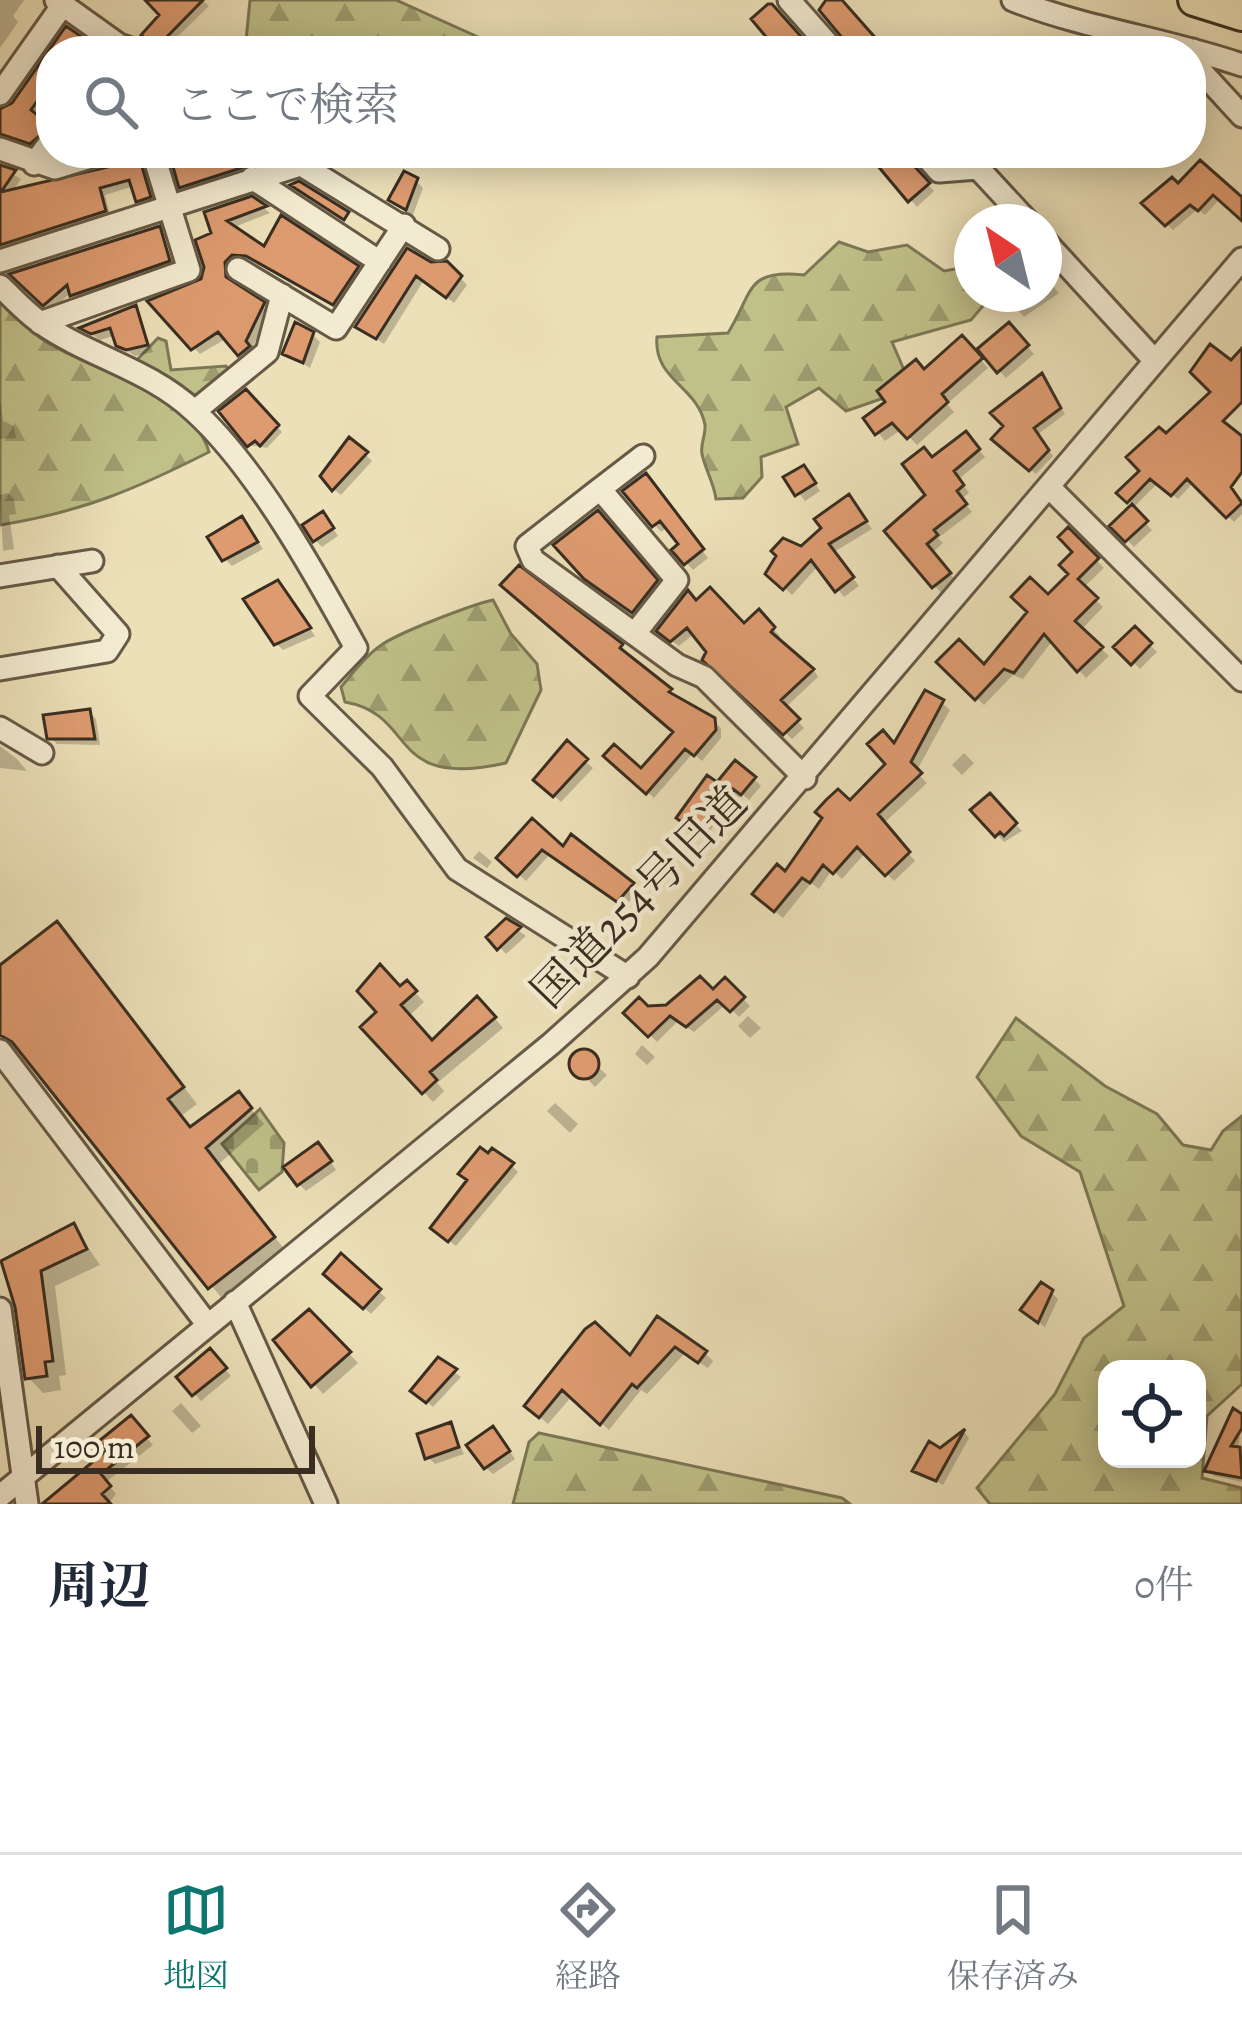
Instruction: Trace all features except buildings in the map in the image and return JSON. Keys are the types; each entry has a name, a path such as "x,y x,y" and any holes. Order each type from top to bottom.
{"highway":[{"path":"1194,0 1242,15"}],"street":[{"path":"789,0 821,36"},
{"path":"1013,0 1044,14 1135,36"},
{"path":"38,36 59,3 106,36"},
{"path":"0,94 36,38"},
{"path":"1206,54 1242,65"},
{"path":"1206,77 1242,116"},
{"path":"0,149 36,161"},
{"path":"40,323 189,270 158,168"},
{"path":"0,261 170,207 273,168"},
{"path":"306,168 438,249"},
{"path":"936,168 978,168 1011,204"},
{"path":"252,178 380,262"},
{"path":"238,269 336,328 404,225"},
{"name":"国道254号旧道","path":"0,1496 628,976 805,778 1242,259"},
{"path":"1062,260 1155,361"},
{"path":"0,286 40,323 130,366 195,411 280,524 356,648 310,696 315,705 351,733 382,767 458,869 628,976"},
{"path":"195,411 267,352 282,295"},
{"path":"643,456 527,546 533,560 677,665 704,676 805,778"},
{"path":"1049,487 1242,680"},
{"path":"600,489 677,580 636,632"},
{"path":"0,576 92,561"},
{"path":"0,669 107,651 118,634 58,566"},
{"path":"0,728 42,753"},
{"path":"0,1051 208,1324"},
{"path":"235,1302 326,1504"},
{"path":"0,1309 27,1504"}],"green space":[{"path":"250,0 396,0 476,36 246,36"},
{"path":"839,242 868,252 907,245 944,271 954,269 954,312 978,312 971,320 892,342 904,370 881,399 846,411 819,388 786,407 798,444 761,457 762,477 743,498 716,499 702,454 705,425 701,412 662,363 657,337 728,333 761,280 804,275"},
{"path":"0,302 42,339 137,385 182,413 199,431 209,452 108,497 0,525"},
{"path":"158,338 166,341 171,370 226,366 231,374 196,402 135,362"},
{"path":"493,600 511,634 537,664 541,690 506,763 467,769 440,767 421,759 368,709 345,702 341,687 380,646"},
{"path":"1016,1018 1105,1086 1157,1114 1183,1145 1211,1150 1223,1131 1242,1116 1242,1384 1207,1416 1206,1428 1206,1360 1098,1360 1098,1468 1203,1468 1202,1478 1242,1488 1242,1504 990,1504 977,1488 1055,1394 1084,1338 1124,1306 1080,1172 1021,1136 977,1077"},
{"path":"260,1109 284,1143 282,1172 259,1190 222,1144"},
{"path":"539,1433 842,1498 850,1504 513,1504 529,1442"}]}
